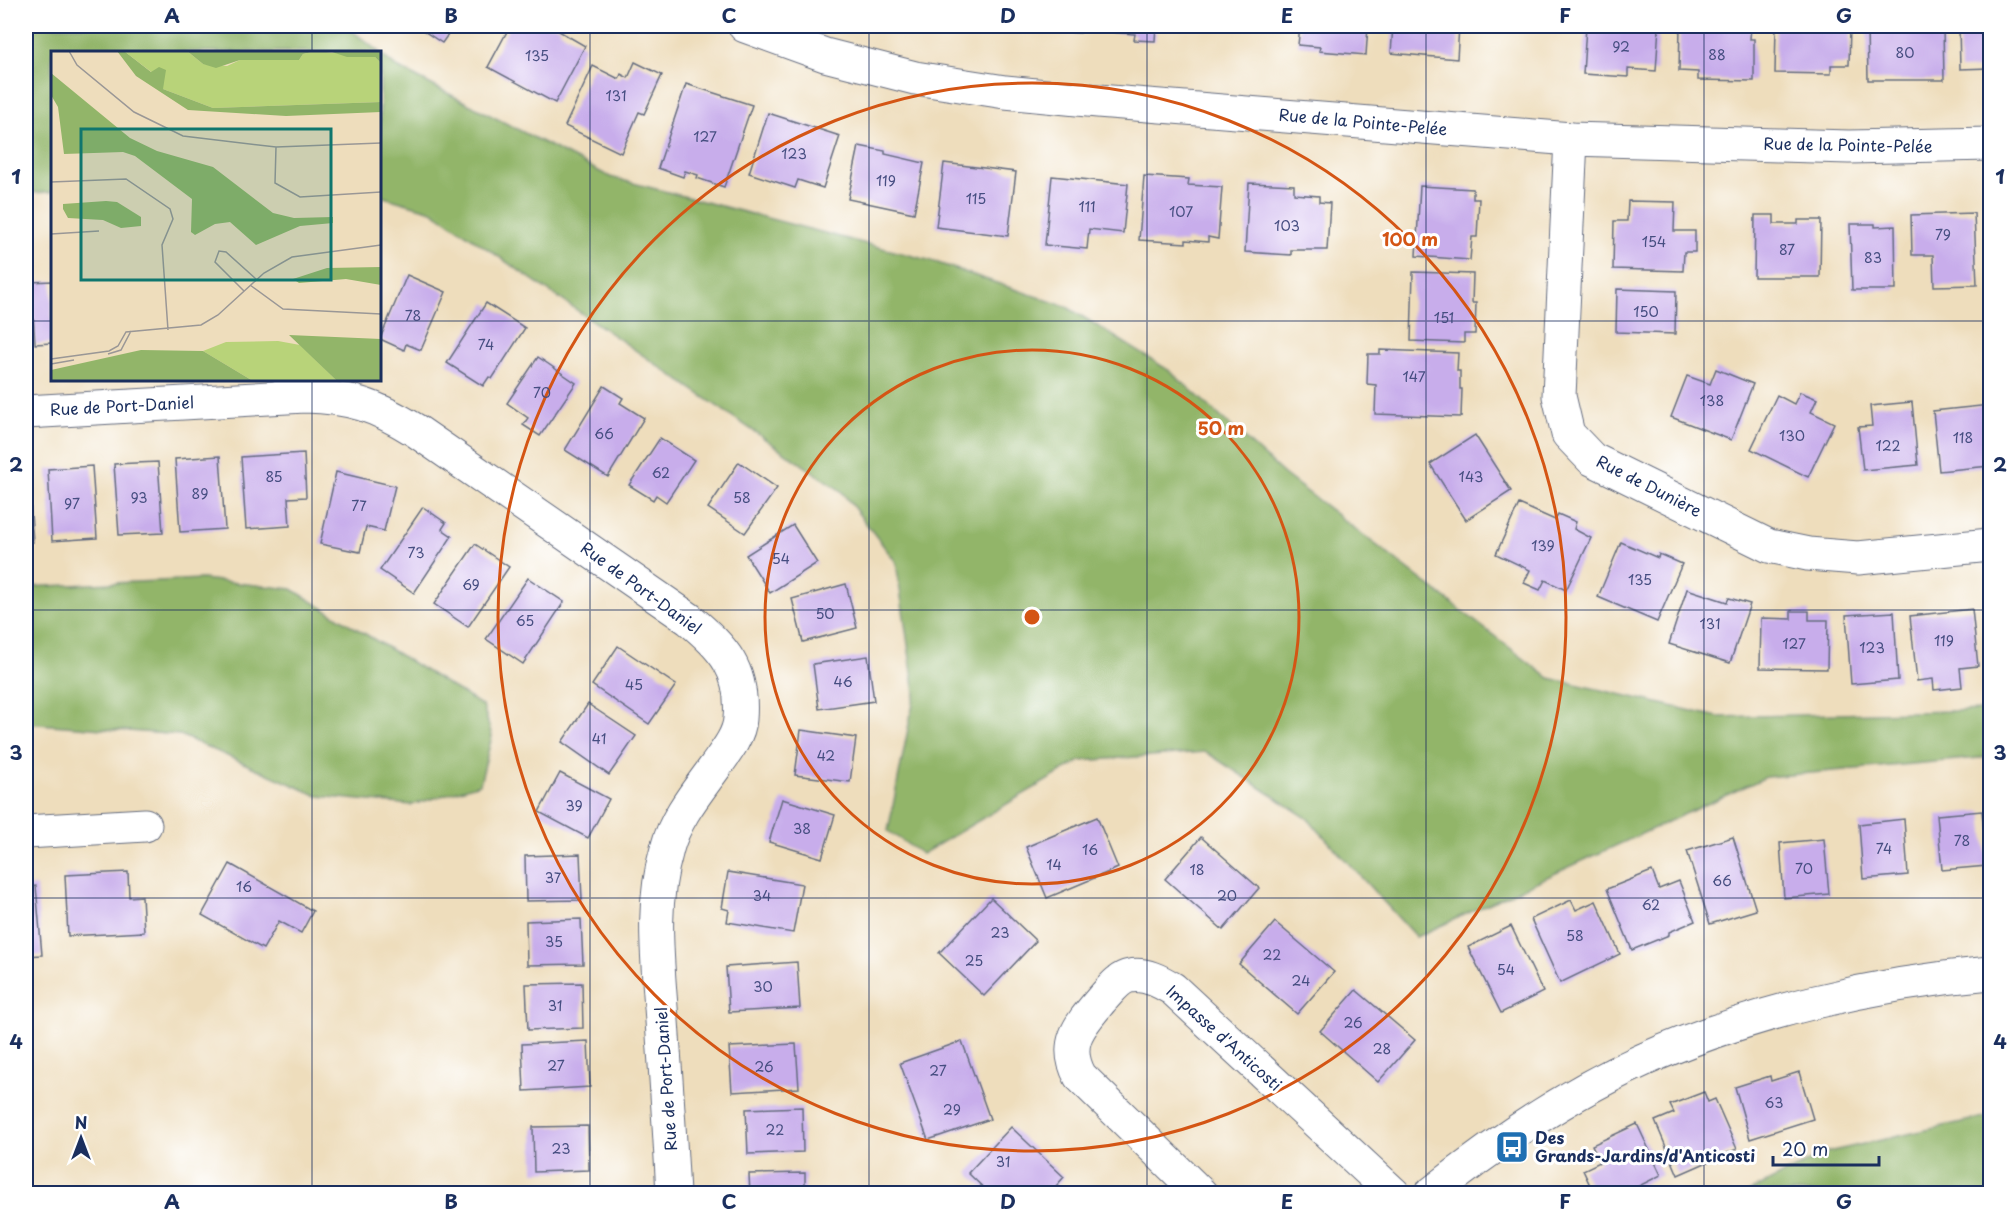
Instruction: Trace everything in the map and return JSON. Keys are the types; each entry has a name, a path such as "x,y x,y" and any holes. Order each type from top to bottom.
{"street":[{"name":"Rue de la Pointe-Pelée","path":"745,26 825,55 915,78 1005,92 1571,139 1849,147 1990,144"},
{"name":"Rue de Dunière","path":"1571,139 1558,396 1568,434 1592,459 1769,546 1808,554 1858,558 1990,546"},
{"name":"Rue de Port-Daniel","path":"26,412 305,396 330,396 358,402 387,412 415,430 689,619 718,644 733,668 740,694 740,722 729,748 682,814 667,846 657,889 656,933 674,1194"},
{"path":"26,832 145,825"},
{"path":"1431,1194 1478,1157 1585,1089 1643,1060 1697,1038 1831,999 1905,984 1990,973"},
{"name":"Impasse d'Anticosti","path":"1201,1194 1080,1076 1072,1062 1072,1048 1076,1033 1083,1021 1117,982 1128,975 1143,975 1158,980 1173,989 1394,1194"}],"green space":[{"path":"26,26 346,26 378,51 51,51 51,192 26,193"},
{"path":"381,54 395,66 610,177 932,261 1067,307 1170,371 1284,474 1549,678 1718,717 1990,710 1990,757 1766,777 1416,937 1307,818 1206,752 1080,761 922,854 888,831 915,693 896,562 841,491 432,211 381,196"},
{"path":"202,579 292,589 483,706 492,736 480,784 412,805 318,796 180,735 26,723 26,587"},
{"path":"1990,1117 1990,1193 1747,1193 1828,1152"}],"building":[{"path":"428,26 454,26 442,43 424,31"},
{"path":"510,26 554,26 585,46 555,103 488,67"},
{"path":"1053,26 1080,26 1080,33 1053,31"},
{"path":"1109,26 1156,26 1155,41 1134,40 1135,34 1109,32"},
{"path":"1300,26 1368,26 1366,55 1319,51 1320,47 1298,45"},
{"path":"1393,26 1459,26 1457,59 1391,53"},
{"path":"1586,26 1659,26 1656,71 1628,69 1628,77 1583,74"},
{"path":"1680,26 1751,26 1750,39 1754,39 1754,81 1698,80 1698,72 1679,71"},
{"path":"1776,26 1850,26 1849,65 1831,65 1831,74 1775,73"},
{"path":"1867,26 1943,26 1944,80 1868,80"},
{"path":"1959,26 1990,26 1990,68 1960,69"},
{"path":"635,62 662,75 644,114 639,112 621,153 565,126 593,66 619,79 621,74 628,78"},
{"path":"686,84 752,105 724,187 697,178 698,175 685,171 683,177 658,168"},
{"path":"768,113 840,136 823,188 798,180 795,188 749,173"},
{"path":"859,146 924,163 914,213 848,199"},
{"path":"944,163 1016,172 1008,236 936,227"},
{"path":"1052,176 1128,184 1123,233 1089,229 1087,249 1045,245"},
{"path":"1144,176 1189,179 1188,185 1222,187 1218,239 1208,237 1208,242 1186,240 1186,243 1139,240"},
{"path":"1249,183 1294,185 1294,194 1319,196 1319,202 1330,203 1327,250 1291,250 1291,255 1245,252"},
{"path":"1420,186 1473,189 1473,199 1479,199 1477,237 1472,237 1470,260 1416,256"},
{"path":"1628,201 1675,202 1674,231 1695,231 1695,252 1684,252 1683,271 1613,269 1614,221 1627,221"},
{"path":"1974,213 1977,285 1934,286 1933,255 1912,255 1911,215"},
{"path":"1755,215 1774,215 1774,224 1798,224 1798,220 1821,220 1820,277 1754,277"},
{"path":"1850,224 1875,224 1875,227 1895,226 1896,290 1852,290"},
{"path":"1413,272 1473,274 1472,303 1476,303 1475,334 1464,334 1464,343 1411,341"},
{"path":"407,275 446,292 421,350 406,344 404,350 381,339"},
{"path":"51,281 51,343 35,344 31,282"},
{"path":"1617,289 1676,291 1675,334 1616,332"},
{"path":"486,303 525,328 492,379 489,377 483,386 447,363"},
{"path":"1380,350 1458,353 1457,371 1460,371 1460,389 1462,389 1461,417 1375,414 1376,385 1367,384 1368,354 1380,354"},
{"path":"538,357 576,383 540,436 523,425 528,418 507,403"},
{"path":"1716,369 1753,384 1731,440 1671,417 1687,376 1710,384"},
{"path":"604,386 623,398 620,403 644,418 608,477 565,450"},
{"path":"1800,392 1817,399 1811,412 1834,423 1808,477 1751,449 1777,395 1794,404"},
{"path":"1912,402 1918,465 1863,470 1858,427 1872,426 1870,406"},
{"path":"1990,405 1990,466 1939,471 1933,411"},
{"path":"1475,435 1511,491 1466,520 1430,464"},
{"path":"660,438 694,460 666,502 656,495 653,500 629,485"},
{"path":"304,453 306,497 288,498 290,526 246,529 241,457"},
{"path":"220,456 225,529 180,532 175,459"},
{"path":"158,462 163,533 119,535 114,464"},
{"path":"739,462 777,488 745,533 708,508"},
{"path":"92,466 97,538 52,541 48,469"},
{"path":"26,471 28,471 33,542 26,543"},
{"path":"336,472 395,486 384,531 366,527 360,552 320,544"},
{"path":"1519,504 1555,520 1558,514 1576,522 1574,529 1591,538 1566,590 1545,580 1540,590 1524,583 1530,570 1496,554"},
{"path":"423,507 446,523 442,529 452,536 414,593 380,570"},
{"path":"793,525 817,563 770,593 746,555"},
{"path":"1621,542 1658,558 1659,554 1682,564 1657,622 1598,597"},
{"path":"475,544 509,567 468,627 434,604"},
{"path":"528,578 564,602 523,664 486,639"},
{"path":"846,584 857,628 803,642 792,599"},
{"path":"1687,589 1727,602 1729,598 1750,604 1730,663 1669,644"},
{"path":"1972,609 1978,666 1960,668 1962,687 1934,690 1933,679 1917,681 1910,616"},
{"path":"1791,611 1809,611 1809,620 1828,620 1827,669 1760,668 1761,618 1791,619"},
{"path":"1894,612 1898,680 1851,684 1846,615"},
{"path":"618,646 676,685 649,724 592,685"},
{"path":"868,656 874,701 819,709 813,664"},
{"path":"588,704 636,736 609,775 562,742"},
{"path":"801,730 856,738 850,782 795,775"},
{"path":"560,773 609,799 588,838 539,812"},
{"path":"782,799 835,815 822,858 769,842"},
{"path":"1982,811 1987,866 1942,870 1937,815"},
{"path":"1097,817 1118,868 1047,898 1026,847"},
{"path":"1904,819 1908,875 1863,879 1859,824"},
{"path":"1201,837 1259,888 1223,930 1165,879"},
{"path":"1733,837 1756,910 1710,924 1687,851"},
{"path":"1824,839 1829,894 1784,898 1780,843"},
{"path":"580,854 582,900 526,901 525,856"},
{"path":"230,864 313,911 301,933 279,921 263,949 202,915"},
{"path":"1652,871 1659,889 1679,881 1695,921 1669,932 1669,935 1632,950 1607,889"},
{"path":"128,872 129,897 142,896 144,932 68,936 65,875"},
{"path":"728,872 802,884 793,933 727,922 729,910 722,908"},
{"path":"36,886 42,955 26,956 26,887"},
{"path":"991,898 1036,941 984,996 939,953"},
{"path":"1571,900 1576,910 1596,901 1620,954 1560,983 1531,919"},
{"path":"581,919 583,964 527,965 526,921"},
{"path":"1275,922 1334,972 1297,1014 1239,964"},
{"path":"1511,926 1543,992 1501,1013 1468,947"},
{"path":"797,962 800,1008 729,1012 726,967"},
{"path":"582,983 583,1028 528,1030 526,984"},
{"path":"1356,990 1415,1040 1378,1082 1320,1031"},
{"path":"588,1041 590,1087 524,1091 522,1044"},
{"path":"962,1041 990,1119 928,1140 900,1063"},
{"path":"796,1044 799,1088 732,1092 729,1047"},
{"path":"1799,1072 1813,1119 1750,1139 1735,1087 1770,1076 1771,1081"},
{"path":"1704,1092 1708,1102 1715,1099 1737,1149 1678,1175 1655,1121 1674,1113 1670,1105"},
{"path":"802,1107 803,1152 748,1154 746,1109"},
{"path":"1637,1124 1661,1175 1631,1190 1632,1194 1594,1194 1583,1170 1600,1162 1592,1145"},
{"path":"588,1126 589,1170 534,1172 533,1127"},
{"path":"1011,1127 1064,1177 1049,1194 990,1194 968,1173"},
{"path":"805,1173 805,1194 750,1194 749,1174"}],"place":[{"name":"Des Grands-Jardins/d'Anticosti","path":"1512,1147"}]}
